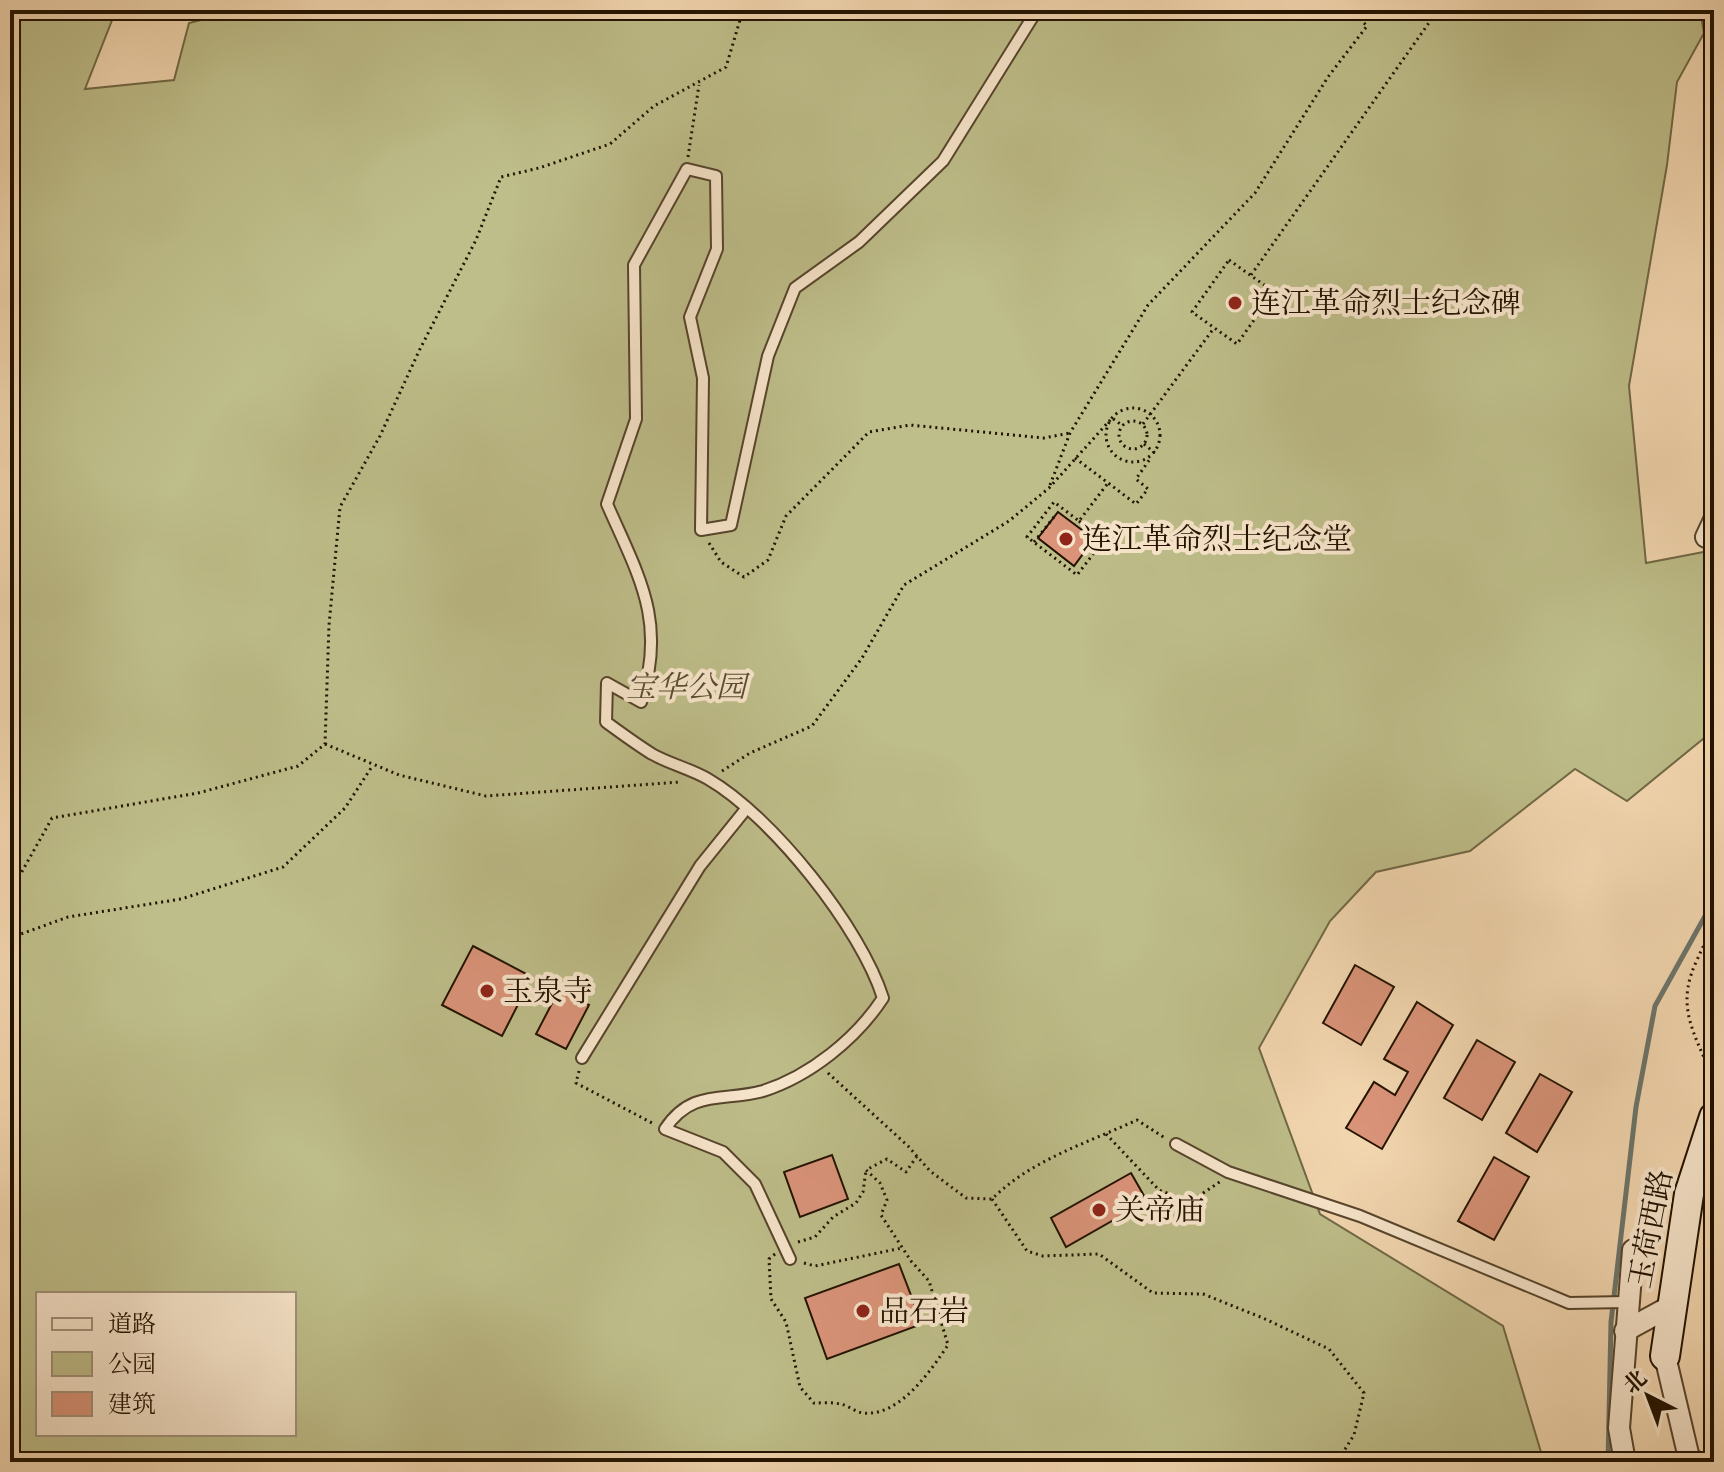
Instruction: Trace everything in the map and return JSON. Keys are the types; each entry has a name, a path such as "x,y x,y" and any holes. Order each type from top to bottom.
{"main road":[{"name":"玉荷西路","path":"1665,1356 1689,1194 1714,1117"}],"street":[{"path":"1625,1462 1619,1428 1633,1250"},
{"path":"1625,1331 1671,1306"},
{"path":"1665,1356 1689,1458 1696,1462"}],"lane":[{"path":"790,1259 755,1184 723,1152 665,1129 675,1114 714,1095 760,1092 798,1077 865,1025 883,998 874,968 835,908 769,828 709,779 653,755 606,722 607,683 641,702 652,669 649,602 607,504 636,419 634,265 687,169 716,176 717,249 690,317 703,378 701,530 731,525 768,356 795,288 859,242 943,161 1037,10"},
{"path":"582,1058 700,866 746,809"},
{"path":"1176,1144 1228,1172 1360,1216 1569,1303 1627,1302"}],"path":[{"path":"10,893 52,818 198,793 298,766 325,744 329,625 340,507 380,436 476,240 501,177 610,144 654,106 726,67 743,10"},
{"path":"1049,488 1070,433 1148,305 1255,193 1328,77 1367,26 1351,10"},
{"path":"1422,10 1433,17"},
{"path":"1251,275 1438,10"},
{"path":"687,169 699,84"},
{"path":"1229,260 1251,275 1274,292 1237,344 1192,312 1229,260"},
{"path":"1143,424 1214,328"},
{"path":"325,744 399,775 486,796 709,779 750,753 812,726 862,658 904,585 1009,521 1049,488 1112,418 1131,408 1152,414"},
{"path":"1075,458 1136,504 1148,489 1136,479 1155,453 1161,437 1152,414"},
{"path":"1112,418 1123,426"},
{"path":"1112,418 1106,438 1117,457 1140,462 1155,453"},
{"path":"1143,424 1130,422 1123,426 1120,439 1125,447 1133,449 1144,444"},
{"path":"1143,424 1147,431 1144,444"},
{"path":"701,530 721,562 744,577 768,560 786,516 869,432 910,425 1044,438 1070,433"},
{"path":"1144,444 1155,453"},
{"path":"1117,457 1125,447"},
{"path":"1079,521 1108,483"},
{"path":"1054,502 1079,521 1104,540 1077,575 1027,537 1054,502"},
{"path":"1034,542 1054,517"},
{"path":"10,938 68,917 181,899 283,867 345,808 373,764"},
{"path":"1706,1062 1689,1025 1686,984 1706,940 1714,933"},
{"path":"582,1058 576,1083 665,1129"},
{"path":"816,1063 930,1171 966,1198 992,1199 1009,1182 1040,1163 1137,1120 1176,1144"},
{"path":"1106,1134 1159,1190 1190,1202 1217,1186 1228,1172"},
{"path":"866,1170 887,1159 906,1172 917,1156"},
{"path":"866,1170 880,1183 887,1200 881,1215 902,1248 929,1281 948,1345 929,1374 905,1397 884,1410 863,1413 839,1403 814,1403 800,1387 786,1322 771,1299 769,1259 782,1241 800,1243 815,1237 833,1217 856,1203 863,1192 866,1170"},
{"path":"992,1199 1027,1251 1043,1256 1099,1254 1153,1293 1203,1294 1329,1349 1364,1393 1354,1435 1337,1462"},
{"path":"790,1259 815,1266 902,1248"}],"green space":[{"name":"宝华公园","path":"10,10 116,10 85,89 174,80 189,23 241,10 1700,10 1704,33 1677,82 1667,165 1629,386 1646,563 1714,550 1714,730 1627,801 1575,769 1470,851 1376,872 1330,921 1259,1048 1320,1214 1503,1326 1544,1462 10,1462"},
{"path":"1705,10 1714,10 1714,123 1713,109"}],"building":[{"name":"连江革命烈士纪念堂","path":"1058,512 1094,539 1074,566 1038,538"},
{"name":"玉泉寺","path":"473,946 532,977 502,1036 442,1005"},
{"path":"1355,965 1394,987 1361,1045 1323,1023"},
{"path":"559,990 589,1005 566,1049 536,1034"},
{"path":"1417,1002 1453,1025 1382,1149 1346,1128 1374,1082 1395,1095 1408,1072 1384,1059"},
{"path":"1477,1040 1515,1062 1482,1120 1444,1098"},
{"path":"1540,1074 1572,1092 1537,1152 1506,1133"},
{"path":"832,1155 848,1199 800,1217 784,1172"},
{"path":"1494,1157 1529,1177 1494,1240 1458,1221"},
{"name":"关帝庙","path":"1131,1173 1147,1201 1066,1247 1051,1218"},
{"name":"品石岩","path":"899,1264 922,1324 827,1359 805,1298"}],"waterway":[{"path":"1608,1462 1611,1322 1636,1107 1655,1006 1714,900"}],"place":[{"name":"连江革命烈士纪念碑","path":"1235,303"},
{"name":"连江革命烈士纪念堂","path":"1066,539"},
{"name":"玉泉寺","path":"487,991"},
{"name":"关帝庙","path":"1099,1210"},
{"name":"品石岩","path":"863,1311"}]}
